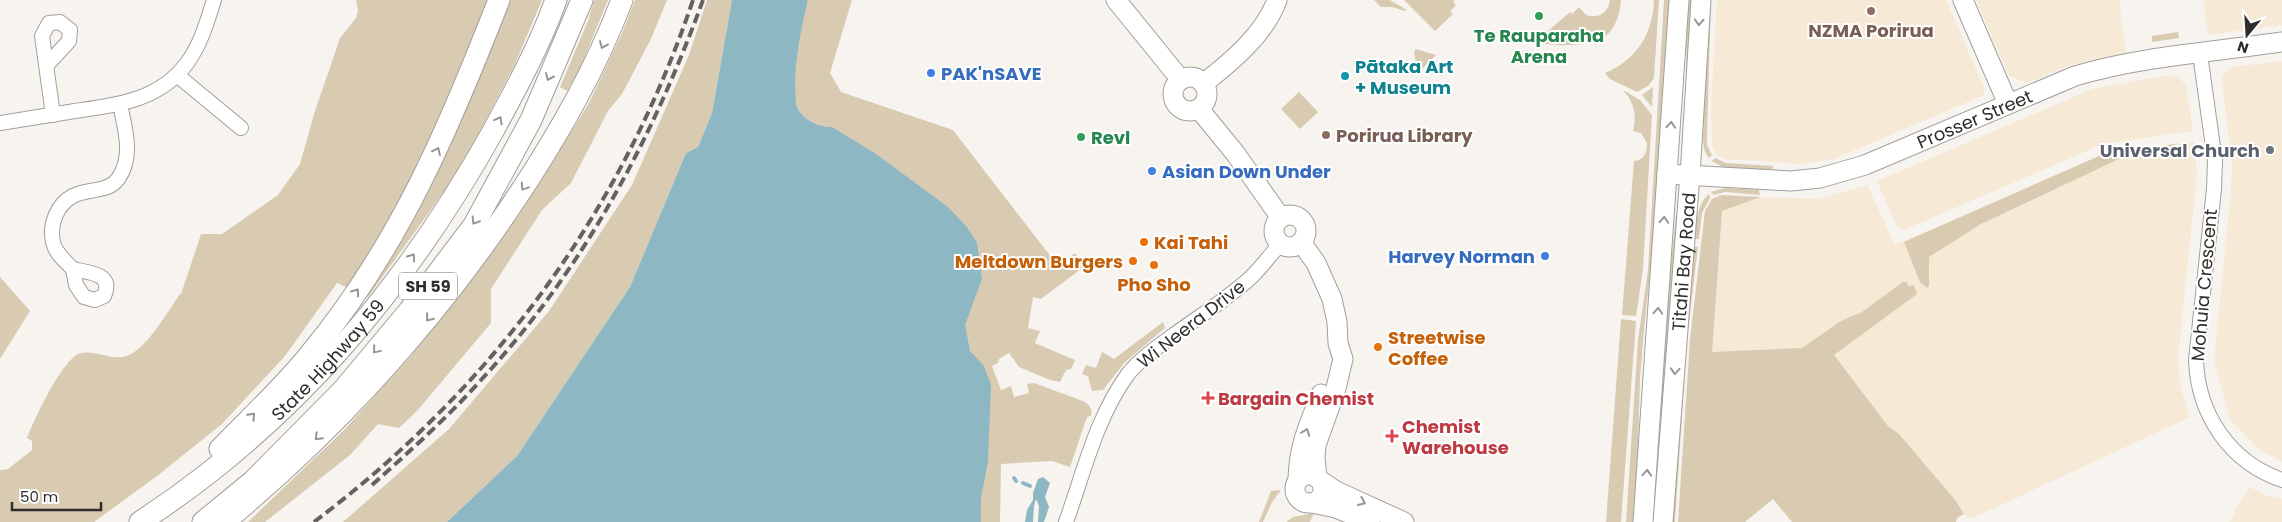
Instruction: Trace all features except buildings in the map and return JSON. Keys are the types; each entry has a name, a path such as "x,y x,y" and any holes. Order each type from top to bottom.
{"main road":[{"path":"170,502 311,354 367,278 398,228 426,174 449,125 499,0"},
{"name":"State Highway 59","path":"140,522 217,468 268,424 326,367 380,303 432,230 472,168 532,60 556,0"},
{"name":"State Highway 59","path":"203,522 253,481 343,390 409,311 474,224 531,120 582,0"},
{"path":"224,522 292,464 375,380 408,344 482,250 560,129 595,64 622,0"},
{"path":"1116,0 1181,80"},
{"path":"1203,84 1232,59 1264,26 1277,0"},
{"name":"Titahi Bay Road","path":"1643,522 1679,0"},
{"name":"Titahi Bay Road","path":"1663,522 1690,175 1700,0"},
{"path":"1963,0 2008,104"},
{"name":"Prosser Street","path":"1667,174 1791,181 1839,174 2093,71 2282,42"},
{"path":"1193,78 1203,84 1207,92 1206,99 1199,109 1186,111 1176,103 1174,91 1181,80 1193,78"},
{"path":"1199,109 1235,153 1281,218"},
{"path":"1292,216 1302,220 1306,230 1301,242 1293,246 1281,244 1275,236 1275,231 1281,218 1292,216"},
{"path":"1301,242 1316,263 1332,299 1337,322 1338,343 1343,359 1335,392 1316,445 1315,457 1322,494 1320,498 1312,503"},
{"path":"1338,343 1330,358 1323,388 1303,438 1298,480 1295,484 1296,495 1303,502 1336,508 1370,522"},
{"path":"1298,480 1308,475 1319,479 1336,490 1404,522"}],"street":[{"path":"0,123 120,104 142,98 158,90 177,75 196,50 214,0"},
{"name":"Mohuia Crescent","path":"2200,54 2215,161 2214,189 2196,360 2201,399 2212,422 2229,446 2249,464 2282,480"},
{"path":"46,66 53,115"},
{"path":"177,75 241,128"},
{"path":"73,269 60,255 53,242 53,220 61,205 73,195 104,188 117,180 125,166 127,152 120,104"},
{"name":"Wi Neera Drive","path":"1066,522 1100,423 1108,406 1129,373 1154,349 1247,281 1263,267 1272,252 1281,244"}],"shaded area":[{"path":"356,0 542,0 515,64 461,168 368,297 337,283 285,356 222,424 157,476 94,522 0,522 0,470 8,469 32,450 32,441 27,438 50,390 66,365 81,353 123,357 139,348 155,331 181,294 201,234 222,234 278,195 300,164 315,111 340,38 356,18 358,11"},
{"path":"594,0 608,0 581,66 567,91 560,87 588,21"},
{"path":"635,0 667,0 651,39 622,94 608,111 571,183 542,210 491,289 491,323 417,411 399,428 378,424 350,455 265,522 248,522 344,430 411,356 520,214 589,103 623,31"},
{"path":"707,0 732,0 712,113 698,147 686,153 630,287 517,456 447,522 343,522 449,429 549,311 632,185 689,55"},
{"path":"808,0 852,0 830,73 841,92 953,130 1058,266 1075,253 1085,266 1041,299 1033,297 1028,328 1040,331 1035,343 1075,360 1071,369 1066,370 1060,382 1050,380 1019,367 1009,353 992,366 1001,390 1011,386 1014,397 1029,393 1027,384 1034,383 1083,401 1091,409 1091,416 1087,417 1070,467 1052,461 1001,464 1000,522 746,522 825,128 802,115 797,108 794,98 796,55"},
{"path":"1374,0 1390,0 1407,10 1381,7"},
{"path":"1404,0 1455,0 1453,2 1456,5 1450,11 1453,14 1435,31"},
{"path":"1610,0 1621,0 1620,9 1614,26 1602,38 1593,42 1571,45 1548,44 1530,40 1530,38 1543,31 1546,33 1570,12 1572,14 1579,7 1586,15 1595,16 1602,14 1609,5"},
{"path":"1654,0 1659,0 1654,78 1648,86 1637,92 1610,79 1605,73 1626,61 1641,44 1650,23"},
{"path":"1664,0 1672,0 1660,189 1640,378 1636,522 1626,522 1638,340 1648,270"},
{"path":"1687,0 1693,0 1688,79 1686,79"},
{"path":"1706,0 1711,0 1707,145 1712,155 1709,158 1703,143"},
{"path":"1717,0 1946,0 1984,87 1984,95 1834,159 1801,164 1725,159 1717,155 1712,147 1711,105"},
{"path":"1976,0 2119,0 2126,53 2068,66 2027,83 2009,76"},
{"path":"2203,0 2282,0 2282,25 2208,35"},
{"path":"2178,32 2179,38 2152,42 2152,36"},
{"path":"1416,49 1436,55 1418,73 1414,52"},
{"path":"2282,61 2282,462 2256,447 2230,420 2214,360 2232,164 2223,75 2233,67"},
{"path":"2170,75 2177,76 2186,85 2193,131 2103,144 1904,230 1897,227 1877,181 2092,89"},
{"path":"1653,87 1652,107 1642,95"},
{"path":"1623,90 1640,100 1652,115 1643,269 1636,316 1622,315 1634,161 1641,159 1645,155 1647,143 1641,133 1633,131 1634,109"},
{"path":"1299,92 1318,112 1300,129 1281,109"},
{"path":"2194,141 2197,175 2178,357 2180,385 2190,417 1971,519 1964,514 1956,501 1899,434 1888,426 1711,356 1722,211 1761,197 1818,199 1867,185 1895,245 2106,153"},
{"path":"2175,144 2178,148 2121,158 1981,224 1929,257 1929,286 1927,288 1920,282 1904,242 2106,153"},
{"path":"1715,158 1726,163 1773,166 1772,171 1724,168 1712,161"},
{"path":"1725,188 1759,190 1760,195 1725,192 1714,195 1711,192"},
{"path":"1709,194 1710,198 1702,213 1699,239 1695,239 1699,209"},
{"path":"1721,195 1761,197 1722,211 1712,352 1802,348 1841,321 1862,312 1903,282 1906,282 1909,286 1914,285 1917,294 1834,355 1888,426 1899,434 1956,501 1964,514 1957,518 1956,522 1792,522 1773,499 1745,522 1678,522 1690,339 1705,211 1712,199"},
{"path":"1676,214 1678,214 1656,522 1650,522 1664,334"},
{"path":"1694,247 1698,247 1687,339 1675,522 1670,522 1684,336"},
{"path":"0,277 30,311 0,359"},
{"path":"1621,319 1636,321 1621,522 1606,522"},
{"path":"1163,322 1165,328 1125,362 1103,390 1092,391 1088,376 1082,374 1086,365 1096,368 1102,352 1114,359"},
{"path":"2249,487 2268,496 2282,499 2282,522 2229,522"},
{"path":"1281,490 1272,502 1263,522 1259,522 1271,491"},
{"path":"1314,513 1310,522 1286,522 1293,517"}],"water":[{"path":"732,0 808,0 796,65 795,88 799,111 812,122 832,127 876,154 948,207 966,226 977,243 982,279 965,325 970,351 984,366 991,385 988,461 981,498 981,522 447,522 517,456 630,287 686,153 698,147 712,113"},
{"path":"1043,477 1050,483 1045,497 1049,507 1044,522 1038,522 1039,506 1036,499 1033,522 1025,522 1027,510 1033,500 1033,493 1038,479"}],"waterway":[{"path":"1023,483 1030,486"}],"railway":[{"path":"314,522 379,470 439,413 494,354 544,290 589,223 629,152 663,78 693,0"},
{"path":"372,485 455,408 518,338 552,294 583,248 637,153 661,103 703,0"}],"place":[{"name":"NZMA Porirua","path":"1871,11"},
{"name":"Te Rauparaha Arena","path":"1539,16"},
{"name":"PAK'nSAVE","path":"931,73"},
{"name":"Pātaka Art + Museum","path":"1345,76"},
{"name":"Porirua Library","path":"1326,135"},
{"name":"Revl","path":"1081,137"},
{"name":"Universal Church","path":"2270,150"},
{"name":"Asian Down Under","path":"1152,171"},
{"name":"Kai Tahi","path":"1144,242"},
{"name":"Harvey Norman","path":"1545,256"},
{"name":"Meltdown Burgers","path":"1133,261"},
{"name":"Pho Sho","path":"1154,265"},
{"name":"Streetwise Coffee","path":"1378,347"},
{"name":"Bargain Chemist","path":"1208,398"},
{"name":"Chemist Warehouse","path":"1392,436"}]}
